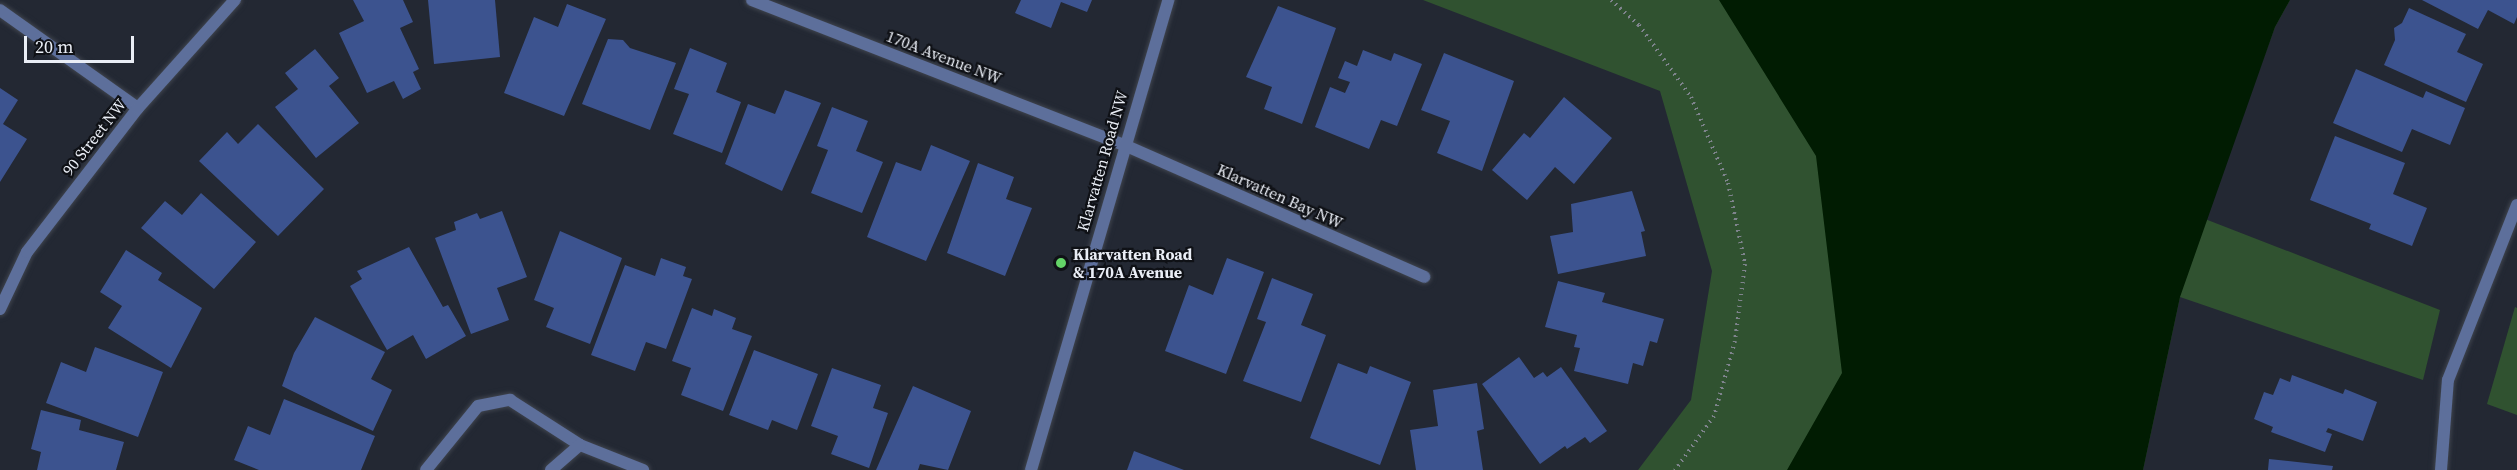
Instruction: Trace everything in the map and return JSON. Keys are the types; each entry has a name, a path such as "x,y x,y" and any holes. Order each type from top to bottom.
{"street":[{"name":"90 Street NW","path":"0,309 27,252 138,108 235,0"},
{"name":"170A Avenue NW","path":"752,0 1124,145"},
{"name":"Klarvatten Road NW","path":"1031,470 1168,0"},
{"path":"0,10 10,14 138,108"},
{"name":"Klarvatten Bay NW","path":"1124,145 1424,277"},
{"path":"2441,470 2448,380 2517,205"},
{"path":"426,470 478,406 510,400 580,445 643,470"},
{"path":"551,470 580,445"}],"path":[{"path":"1611,0 1639,25 1691,97 1728,183 1745,264 1735,341 1714,416 1675,470"}],"shaded area":[{"path":"1423,0 2290,0 2275,27 2205,219 2440,310 2423,380 2180,297 2143,470 1638,470 1691,400 1712,271 1660,91"},
{"path":"1719,0 2290,0 2275,27 2180,297 2143,470 1787,470 1842,373 1816,156"},
{"path":"2515,307 2517,308 2517,415 2487,404"}],"building":[{"path":"353,0 403,0 413,22 400,28 419,69 413,72 421,89 403,99 394,81 367,93 339,33 364,21"},
{"path":"428,0 495,0 500,57 434,64"},
{"path":"1021,0 1092,0 1087,12 1061,2 1051,28 1015,13"},
{"path":"2422,0 2517,0 2517,17 2514,24 2488,10 2478,29"},
{"path":"567,4 606,19 564,116 504,93 534,17 558,27"},
{"path":"1278,6 1336,28 1302,124 1264,109 1272,87 1246,77"},
{"path":"2409,8 2466,34 2457,52 2483,64 2466,102 2384,65 2395,40 2394,28 2402,23"},
{"path":"608,39 623,40 630,48 676,63 650,130 582,104"},
{"path":"690,48 727,63 716,92 741,102 722,153 673,134 689,94 674,89"},
{"path":"315,49 339,78 329,86 359,123 316,158 275,107 298,89 285,73"},
{"path":"1363,50 1391,61 1394,53 1422,64 1397,126 1381,120 1369,149 1315,127 1330,87 1345,93 1350,82 1338,78 1345,61 1357,66"},
{"path":"1444,53 1514,81 1482,171 1437,153 1450,121 1421,110"},
{"path":"2356,69 2423,98 2426,91 2465,108 2450,145 2412,129 2402,152 2333,123"},
{"path":"0,88 18,100 3,124 27,139 0,182"},
{"path":"785,90 821,103 782,191 725,164 748,104 775,114"},
{"path":"1564,97 1612,138 1574,184 1555,167 1527,200 1492,170 1524,133 1530,138"},
{"path":"832,107 868,121 856,151 883,162 862,213 811,193 828,150 817,146"},
{"path":"258,124 324,189 278,236 199,161 227,132 238,144"},
{"path":"2335,136 2405,163 2393,194 2427,208 2412,246 2369,229 2371,224 2310,200"},
{"path":"931,145 970,161 926,261 867,237 896,162 921,171"},
{"path":"978,163 1014,177 1006,199 1032,208 1005,276 947,253"},
{"path":"1632,191 1645,231 1641,232 1646,256 1558,274 1550,236 1573,232 1571,204"},
{"path":"201,193 256,242 214,289 141,228 165,201 182,215"},
{"path":"502,211 527,277 497,288 509,320 471,334 435,238 456,230 454,222 477,213 480,219"},
{"path":"560,231 622,258 590,344 546,327 554,308 534,300"},
{"path":"409,247 443,307 448,305 466,336 426,359 413,335 387,350 350,286 362,279 357,271"},
{"path":"126,250 162,273 158,280 202,308 171,368 108,328 122,306 100,292"},
{"path":"661,258 686,267 683,276 692,279 666,349 646,342 635,371 591,355 625,265 655,276"},
{"path":"1227,258 1264,272 1226,374 1165,351 1189,285 1213,295"},
{"path":"1272,278 1313,294 1301,325 1326,335 1301,402 1243,381 1266,322 1257,319"},
{"path":"1558,281 1605,293 1602,302 1664,319 1657,343 1650,341 1643,366 1633,363 1628,384 1574,371 1580,348 1574,347 1577,335 1545,327"},
{"path":"692,308 712,316 714,309 736,318 732,329 752,336 723,411 681,395 691,368 672,361"},
{"path":"315,317 385,352 371,379 392,390 373,431 282,386 294,353"},
{"path":"95,347 163,372 138,437 46,403 61,362 86,372"},
{"path":"754,350 818,374 797,430 772,420 768,430 729,415"},
{"path":"1519,357 1534,378 1543,372 1547,377 1561,367 1607,431 1590,443 1585,437 1567,449 1565,446 1540,464 1482,384"},
{"path":"1338,363 1367,374 1370,366 1411,382 1380,465 1310,438"},
{"path":"832,368 881,385 873,408 888,413 869,468 831,454 838,436 811,426"},
{"path":"2292,375 2343,394 2345,389 2377,402 2363,441 2328,428 2326,432 2332,434 2325,452 2271,432 2273,427 2254,419 2264,392 2273,395 2280,378 2290,382"},
{"path":"1477,383 1484,429 1477,431 1483,470 1416,470 1410,430 1438,426 1433,390"},
{"path":"913,386 971,411 948,470 920,464 918,470 876,470"},
{"path":"284,399 375,436 361,470 259,470 234,460 248,426 270,435"},
{"path":"41,410 81,420 79,430 124,442 116,470 37,470 41,452 31,449"},
{"path":"1134,451 1184,470 1127,470"},
{"path":"2269,459 2333,466 2332,470 2268,470"}],"place":[{"name":"Klarvatten Road & 170A Avenue","path":"1061,263"}]}
